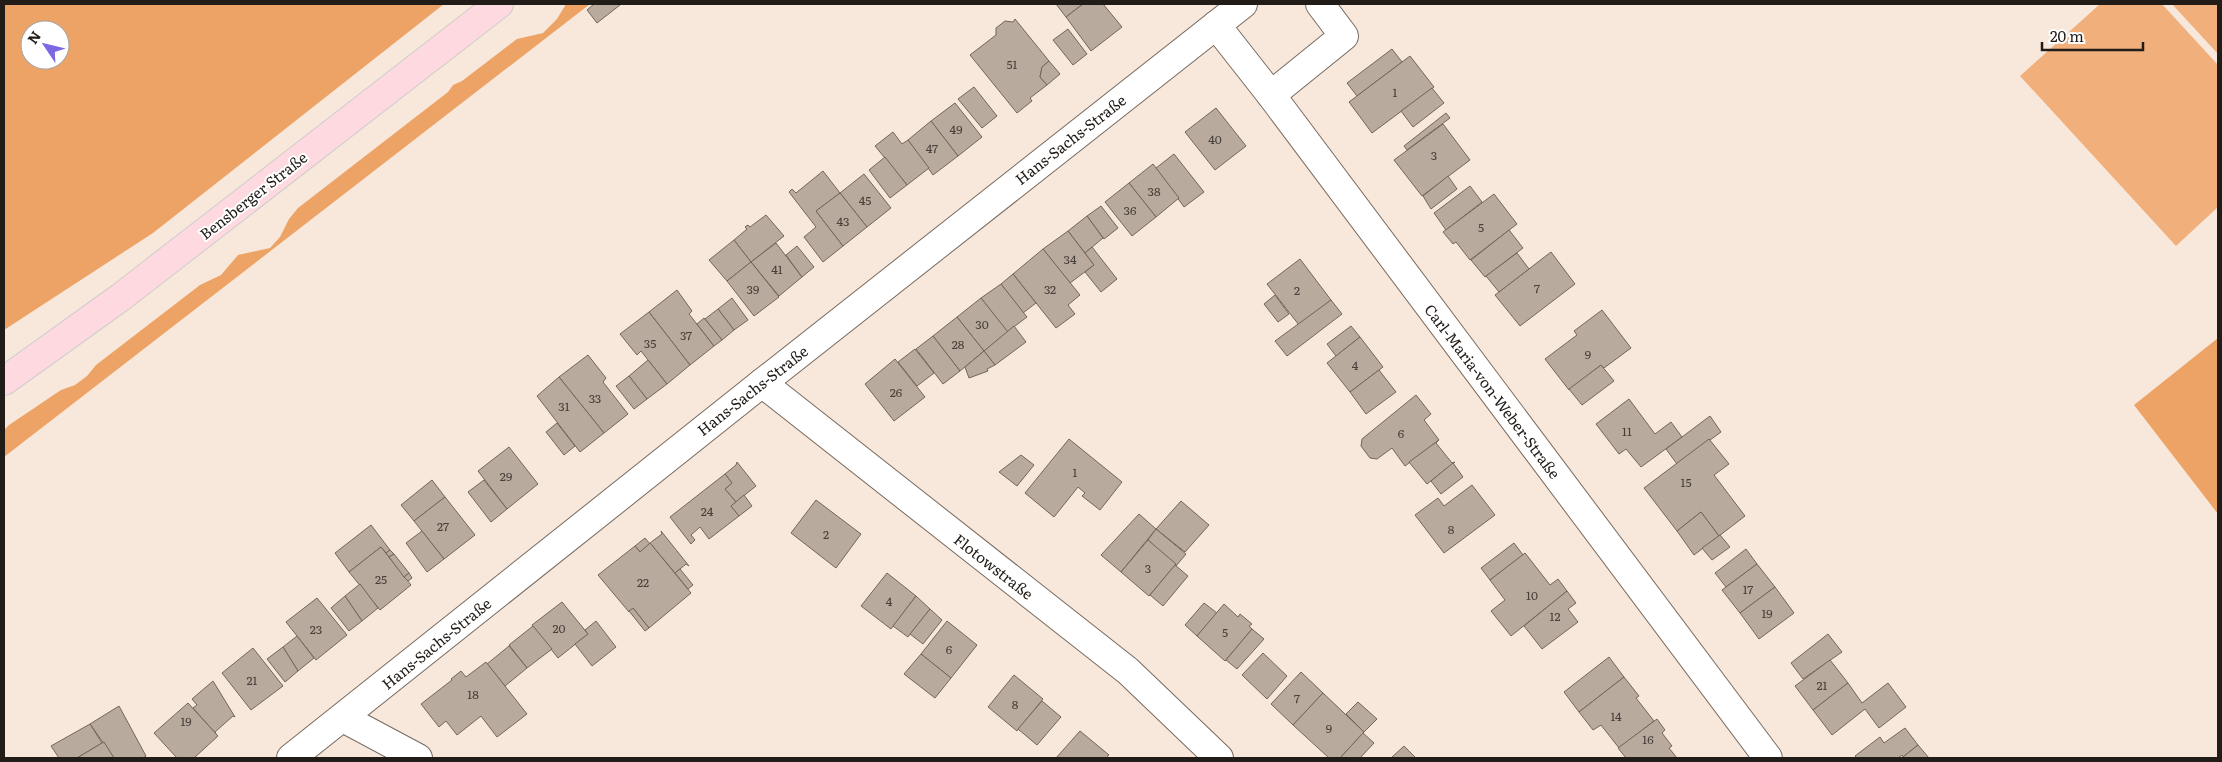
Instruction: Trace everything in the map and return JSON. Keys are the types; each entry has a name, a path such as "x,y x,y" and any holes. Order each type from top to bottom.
{"main road":[{"name":"Bensberger Straße","path":"4,381 120,297 499,4"}],"street":[{"name":"Hans-Sachs-Straße","path":"291,758 762,382 1243,4"},
{"path":"1271,95 1344,36 1320,4"},
{"name":"Carl-Maria-von-Weber-Straße","path":"1216,25 1271,95 1768,758"},
{"name":"Flotowstraße","path":"762,382 1128,671 1219,758"},
{"path":"343,718 418,758"}],"shaded area":[{"path":"4,4 444,4 153,233 4,330"},
{"path":"566,4 590,4 4,457 4,430 9,425 61,390 75,385 87,376 96,365 200,285 221,275 238,255 270,248 280,237 289,219 298,208 448,92 453,85 462,81 517,39 543,33 557,19"},
{"path":"2100,4 2162,4 2218,65 2218,207 2176,246 2020,76"},
{"path":"2172,4 2218,4 2218,54"},
{"path":"2218,338 2218,514 2134,405"}],"building":[{"path":"594,4 620,5 597,23 587,10"},
{"path":"1056,4 1083,4 1066,17"},
{"path":"1083,4 1103,4 1122,27 1091,51 1066,17"},
{"path":"1015,19 1049,61 1042,67 1040,77 1047,85 1030,98 1032,101 1017,113 970,55 996,35 996,28 1005,21 1013,22"},
{"path":"1068,29 1087,54 1073,65 1053,40"},
{"path":"1392,49 1402,62 1357,96 1347,83"},
{"path":"1410,56 1434,87 1372,133 1349,102"},
{"path":"1049,61 1060,74 1047,85 1040,77 1042,67"},
{"path":"974,87 997,116 982,128 958,99"},
{"path":"1432,88 1444,103 1413,127 1401,111"},
{"path":"955,103 982,137 958,156 931,121"},
{"path":"1216,108 1246,146 1215,170 1185,132"},
{"path":"1446,113 1450,118 1407,150 1404,146"},
{"path":"931,121 958,156 933,175 908,140"},
{"path":"1443,124 1470,160 1422,196 1394,160"},
{"path":"893,132 902,144 908,140 929,168 907,185 875,146"},
{"path":"1174,154 1204,192 1184,207 1156,168"},
{"path":"885,157 907,185 890,198 869,170"},
{"path":"1153,164 1179,198 1156,217 1129,183"},
{"path":"823,171 840,193 816,211 843,246 823,262 804,237 816,227 789,192 792,189 796,193"},
{"path":"864,174 891,208 867,227 840,193"},
{"path":"1448,176 1457,189 1431,209 1423,196"},
{"path":"1129,183 1156,217 1132,236 1105,202"},
{"path":"1470,186 1482,202 1446,230 1434,213"},
{"path":"840,193 867,227 843,246 816,211"},
{"path":"1494,194 1517,224 1470,260 1456,242 1453,244 1443,232"},
{"path":"1101,206 1118,228 1104,239 1087,216"},
{"path":"766,215 784,236 751,262 734,240 747,229 745,227 748,225 750,227"},
{"path":"1087,216 1103,238 1085,253 1068,231"},
{"path":"1509,230 1523,248 1485,277 1471,260"},
{"path":"1068,231 1094,265 1070,283 1043,249"},
{"path":"734,240 751,262 727,281 709,260"},
{"path":"776,243 802,277 779,296 751,262"},
{"path":"797,246 814,267 802,277 786,255"},
{"path":"1092,247 1117,279 1101,292 1085,272 1094,265 1085,253"},
{"path":"1043,249 1080,295 1068,305 1075,314 1056,328 1013,274"},
{"path":"1551,252 1575,284 1520,326 1495,295"},
{"path":"1517,253 1529,269 1499,292 1486,276"},
{"path":"1300,259 1331,300 1299,325 1267,284"},
{"path":"751,262 779,297 754,316 727,281"},
{"path":"1013,274 1036,303 1023,313 1001,284"},
{"path":"1001,284 1027,317 1007,332 981,298"},
{"path":"677,290 692,311 689,314 714,346 690,365 649,312"},
{"path":"1275,295 1289,314 1278,322 1264,304"},
{"path":"732,298 748,320 734,330 718,309"},
{"path":"981,298 1008,332 984,351 957,317"},
{"path":"1331,300 1342,314 1287,356 1275,341"},
{"path":"718,309 734,330 722,340 705,319"},
{"path":"1602,310 1631,348 1604,368 1601,365 1569,390 1545,359 1577,335 1574,331"},
{"path":"649,312 690,365 667,384 641,351 637,355 620,334"},
{"path":"957,317 984,351 960,371 933,336"},
{"path":"704,318 722,340 714,346 697,324"},
{"path":"1014,326 1026,342 995,365 984,351"},
{"path":"1351,326 1360,337 1336,356 1327,344"},
{"path":"933,336 960,371 943,384 916,349"},
{"path":"1360,337 1383,367 1350,392 1327,363"},
{"path":"915,349 934,373 917,386 898,362"},
{"path":"984,351 995,365 987,369 988,371 969,378 965,367"},
{"path":"588,355 606,378 603,382 628,414 604,433 559,377"},
{"path":"895,359 925,397 894,421 865,384"},
{"path":"648,360 667,384 647,399 629,376"},
{"path":"1601,365 1614,381 1582,405 1569,389"},
{"path":"1379,370 1396,392 1366,414 1350,392"},
{"path":"629,376 647,399 634,409 616,386"},
{"path":"559,377 604,433 580,452 537,396"},
{"path":"1416,395 1431,414 1424,420 1439,440 1405,466 1392,448 1377,459 1370,458 1361,446 1362,439"},
{"path":"1629,399 1655,434 1671,422 1682,437 1641,467 1626,449 1619,454 1596,424"},
{"path":"1710,416 1721,432 1677,464 1666,449"},
{"path":"557,423 575,446 564,455 546,432"},
{"path":"1069,439 1122,482 1100,510 1082,496 1085,493 1078,487 1054,517 1025,493"},
{"path":"1709,439 1729,464 1714,475 1745,516 1719,536 1701,512 1677,531 1644,488"},
{"path":"1439,440 1436,443 1452,463 1455,462 1427,484 1409,462"},
{"path":"509,447 538,484 507,509 478,471"},
{"path":"1021,455 1034,465 1017,486 999,472"},
{"path":"737,462 756,486 736,502 725,489 732,483 725,474"},
{"path":"1453,463 1463,477 1441,494 1431,481"},
{"path":"725,474 732,483 725,489 736,502 731,506 739,516 709,539 700,527 691,535 695,540 691,544 670,517"},
{"path":"432,480 445,497 414,521 401,505"},
{"path":"484,480 507,509 491,522 468,492"},
{"path":"1472,485 1495,515 1444,553 1415,515 1438,498 1444,506"},
{"path":"744,495 752,506 739,516 731,506"},
{"path":"445,497 475,535 444,559 414,521"},
{"path":"816,500 861,534 836,568 791,533"},
{"path":"1181,501 1209,525 1185,552 1156,529"},
{"path":"1701,512 1719,536 1694,555 1677,531"},
{"path":"1139,514 1156,529 1121,572 1101,555"},
{"path":"371,525 390,550 386,553 381,547 349,572 335,553"},
{"path":"1156,529 1186,554 1176,566 1148,540"},
{"path":"422,531 444,559 427,572 406,543"},
{"path":"661,531 689,566 686,564 675,573 650,543 662,534"},
{"path":"1720,535 1730,547 1712,560 1702,548"},
{"path":"645,538 650,544 640,552 635,546"},
{"path":"1148,540 1176,564 1149,596 1121,572"},
{"path":"650,543 691,593 649,628 633,608 629,612 598,575 635,546 640,552"},
{"path":"1514,543 1523,555 1490,580 1481,568"},
{"path":"381,547 411,585 380,610 349,572"},
{"path":"1746,549 1757,564 1726,587 1715,573"},
{"path":"390,550 394,554 389,557 386,553"},
{"path":"1525,553 1550,585 1558,579 1567,591 1511,636 1491,611 1505,600 1490,580"},
{"path":"394,554 409,573 404,577 389,557"},
{"path":"1757,564 1775,587 1740,613 1722,590"},
{"path":"1175,565 1188,576 1163,606 1150,595"},
{"path":"680,569 693,585 688,589 675,573"},
{"path":"409,573 412,578 408,581 404,577"},
{"path":"887,573 916,596 891,629 861,606"},
{"path":"360,584 378,608 362,621 345,596"},
{"path":"1775,587 1794,613 1759,639 1740,613"},
{"path":"1567,591 1576,603 1568,609 1578,622 1542,649 1524,626"},
{"path":"345,596 362,621 349,631 331,608"},
{"path":"916,596 930,609 908,637 893,626"},
{"path":"317,598 347,635 316,660 286,622"},
{"path":"562,602 588,634 558,658 532,625"},
{"path":"1204,603 1217,613 1197,636 1185,625"},
{"path":"1224,604 1238,617 1240,614 1252,624 1249,626 1252,629 1225,661 1197,636"},
{"path":"633,608 649,628 645,631 629,611"},
{"path":"930,609 942,620 923,644 910,634"},
{"path":"596,621 616,647 592,666 575,644 588,634 585,630"},
{"path":"947,621 977,645 951,678 921,654"},
{"path":"533,626 552,649 527,668 509,645"},
{"path":"1252,629 1264,639 1237,669 1226,660"},
{"path":"1828,634 1842,652 1803,679 1791,663"},
{"path":"297,636 314,658 298,671 283,647"},
{"path":"509,646 527,668 505,686 487,664"},
{"path":"283,647 298,671 285,682 267,659"},
{"path":"253,648 283,686 251,710 222,673"},
{"path":"1263,653 1287,676 1267,699 1242,675"},
{"path":"921,654 951,678 935,698 904,674"},
{"path":"1609,657 1624,677 1579,712 1564,692"},
{"path":"1830,660 1848,683 1813,710 1795,686"},
{"path":"486,662 527,714 497,737 481,716 457,735 446,721 439,727 421,704 461,671 466,677"},
{"path":"1301,672 1323,693 1293,725 1271,704"},
{"path":"1014,675 1043,699 1017,731 988,707"},
{"path":"1624,677 1639,696 1636,698 1654,721 1619,748 1601,725 1593,730 1579,712"},
{"path":"213,681 235,717 233,716 215,732 216,734 193,708 197,705 192,699"},
{"path":"1848,683 1862,703 1888,683 1906,707 1879,728 1865,709 1832,735 1813,710"},
{"path":"1323,693 1364,732 1340,758 1329,758 1293,725"},
{"path":"1042,701 1061,717 1037,745 1018,729"},
{"path":"1358,702 1377,719 1364,732 1346,714"},
{"path":"188,703 218,736 194,758 177,758 154,733"},
{"path":"119,706 146,756 143,758 114,758 90,724"},
{"path":"1657,719 1665,730 1662,733 1672,746 1669,748 1677,758 1626,758 1618,748"},
{"path":"90,724 102,743 77,758 59,758 51,746"},
{"path":"1905,728 1918,745 1903,757 1902,755 1898,758 1857,758 1855,756 1880,737 1884,743"},
{"path":"1080,731 1109,755 1106,758 1056,758"},
{"path":"1363,733 1374,743 1360,758 1340,758"},
{"path":"104,742 114,758 77,758 102,743"},
{"path":"1918,745 1929,758 1903,757"},
{"path":"1404,746 1416,758 1391,758"}]}
